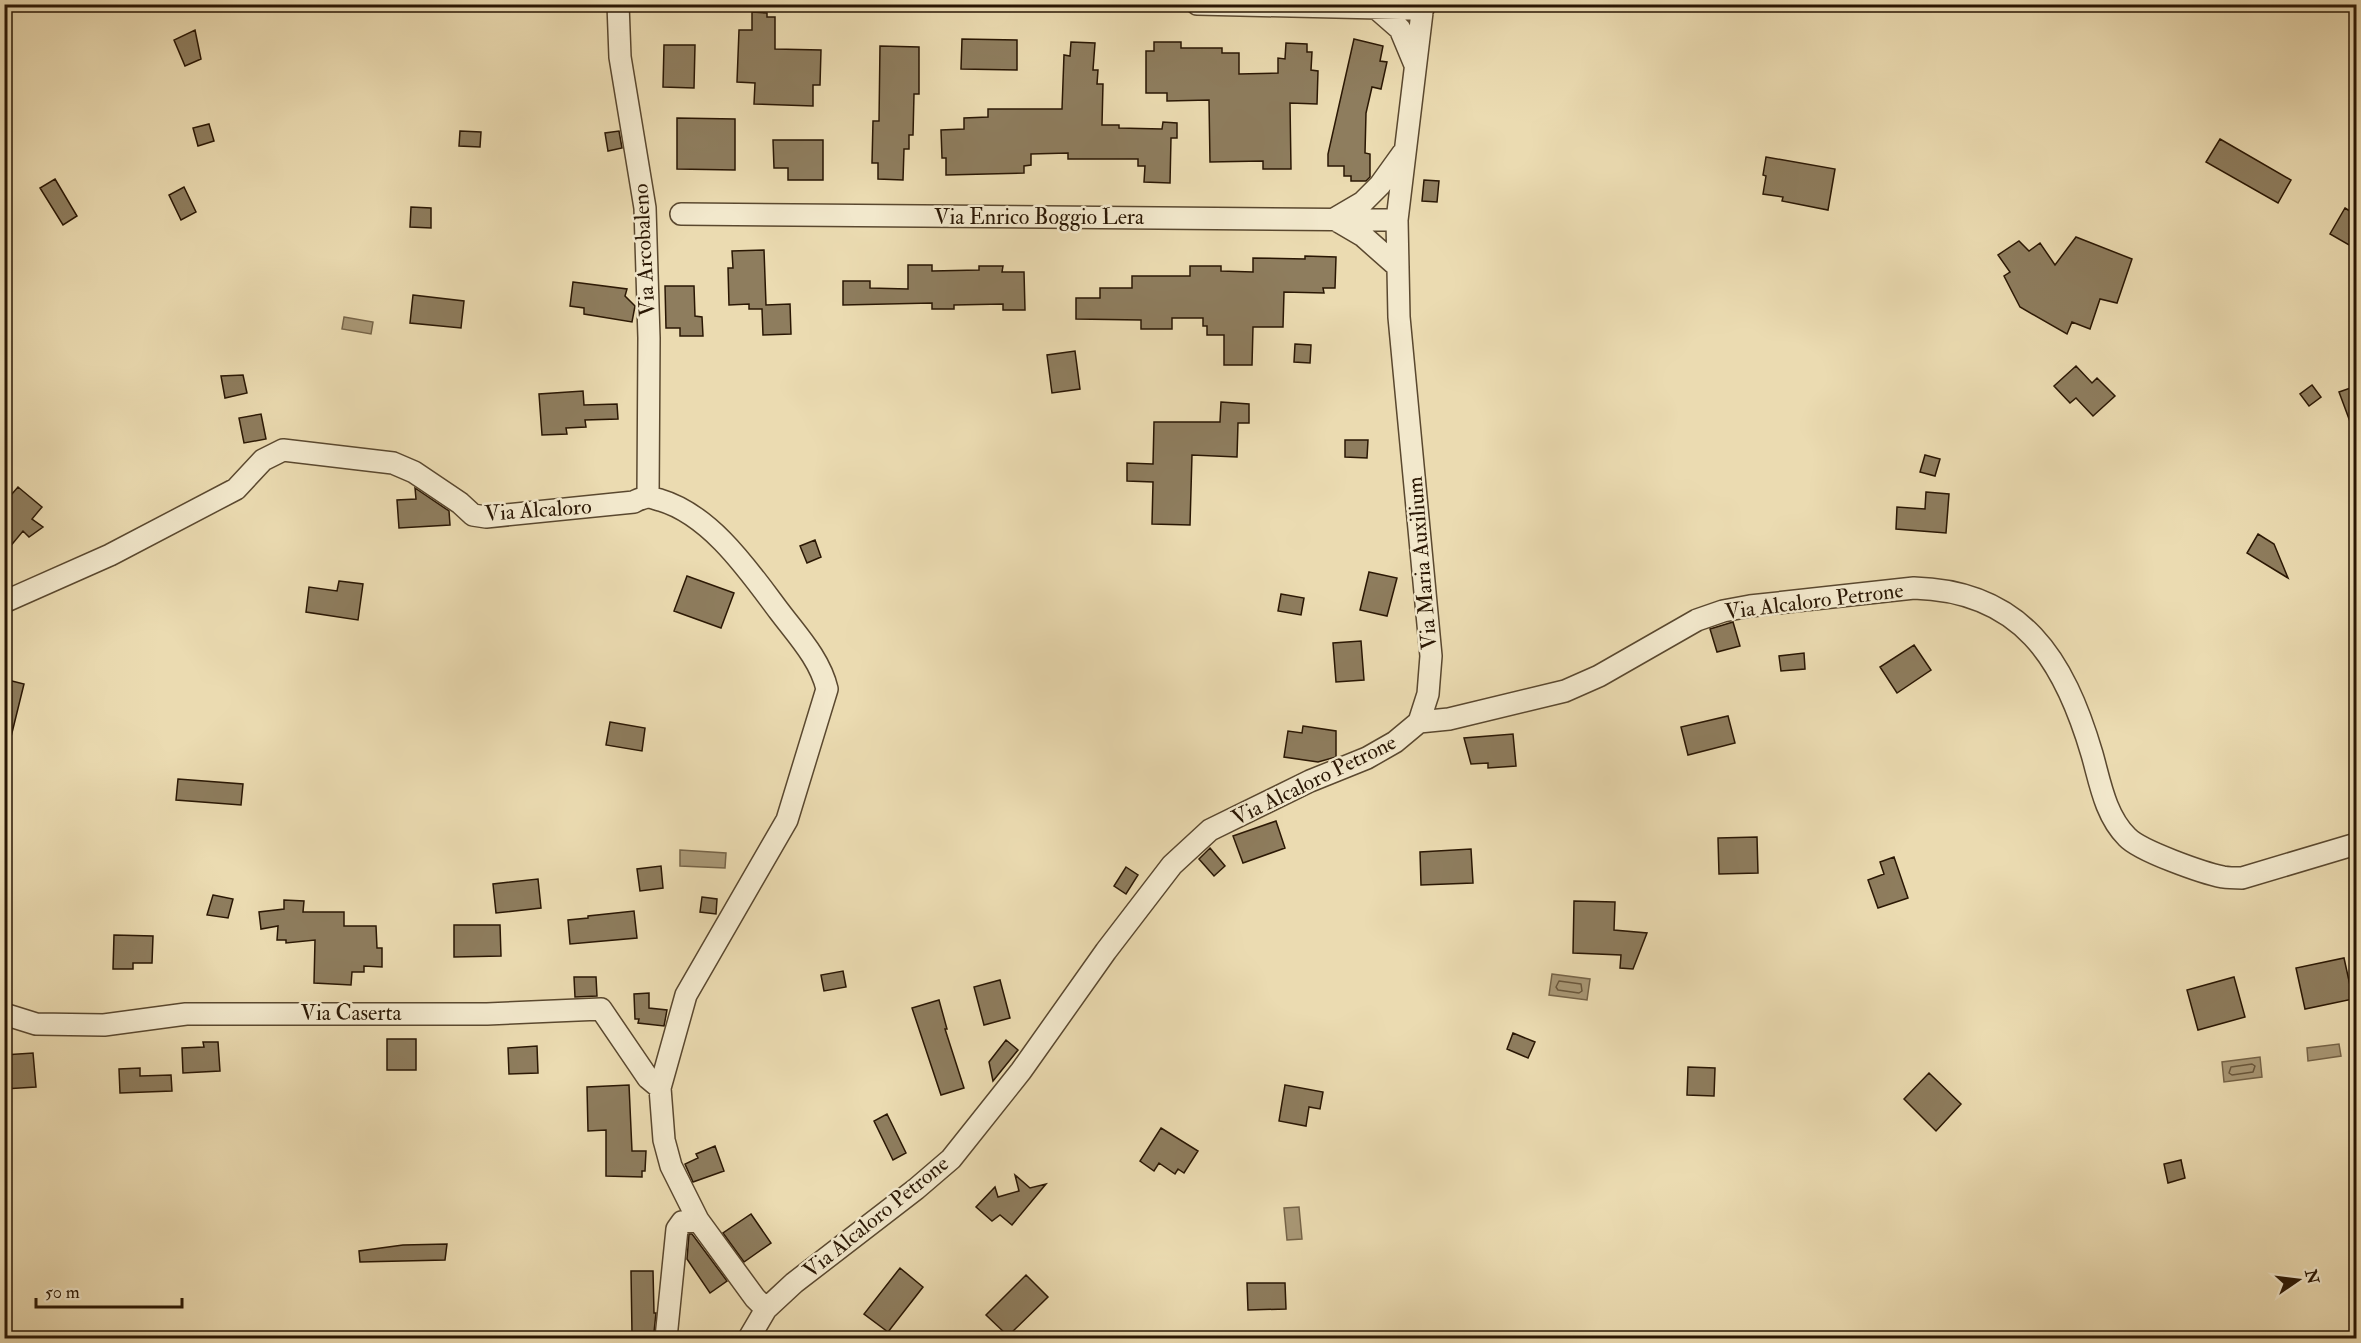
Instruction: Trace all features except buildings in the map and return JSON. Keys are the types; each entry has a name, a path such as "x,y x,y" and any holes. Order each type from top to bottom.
{"street":[{"name":"Via Arcobaleno","path":"618,4 620,57 645,208 649,338 648,497"},
{"path":"1197,4 1423,7"},
{"path":"1371,7 1400,29 1416,67"},
{"name":"Via Maria Auxilium","path":"1419,722 1428,694 1431,656 1399,317 1397,220 1423,7"},
{"path":"1398,267 1363,236 1334,219 1363,202 1380,185 1406,150"},
{"name":"Via Enrico Boggio Lera","path":"681,214 1397,220"},
{"name":"Via Alcaloro","path":"4,602 110,555 236,489 263,460 283,450 393,463 414,472 460,503 473,515 486,517 634,502 648,497"},
{"path":"648,497 669,503 687,512 720,539 746,567 814,657 824,676 827,689 787,820 686,995 660,1088 664,1140 671,1166 698,1220 755,1298 766,1309"},
{"name":"Via Alcaloro Petrone","path":"749,1338 766,1309 794,1282 916,1189 951,1159 1021,1071 1106,951 1172,865 1210,830 1310,781 1367,758 1395,742 1419,722 1449,719 1565,691 1599,676 1697,620 1723,611 1914,588 1959,593 2015,618 2034,636 2075,702 2114,820 2127,838 2146,851 2224,878 2242,878 2356,844"},
{"name":"Via Caserta","path":"4,1014 36,1024 104,1024 186,1014 487,1014 601,1009 648,1078 660,1088"},
{"path":"666,1338 676,1229 681,1222 698,1220"}],"water":[{"path":"344,317 373,322 371,334 342,329"},
{"path":"680,850 726,853 725,868 680,866"},
{"path":"1552,974 1590,979 1587,1000 1549,995"},
{"path":"2339,1044 2341,1056 2308,1061 2307,1048"},
{"path":"2260,1057 2262,1077 2224,1082 2222,1062"},
{"path":"1299,1207 1302,1239 1287,1240 1284,1208"}]}
